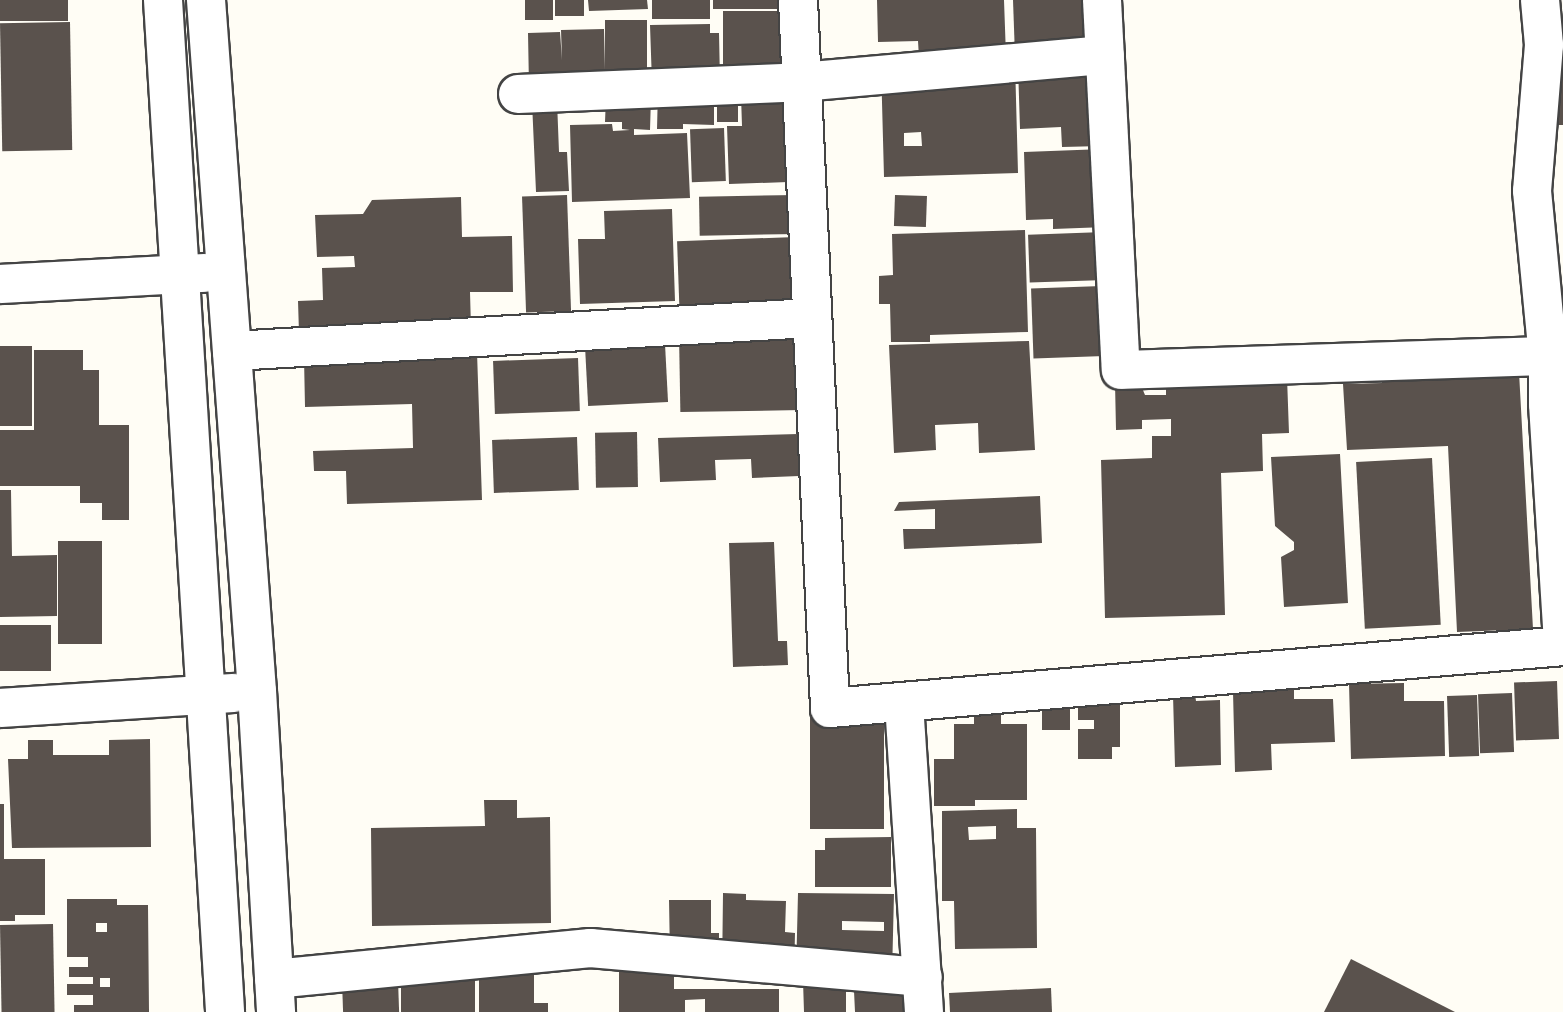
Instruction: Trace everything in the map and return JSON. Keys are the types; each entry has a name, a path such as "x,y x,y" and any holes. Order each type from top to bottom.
{"street":[{"path":"163,0 208,695 225,1012"},
{"path":"206,0 257,691 275,995 590,948 924,995 904,704"},
{"path":"798,0 830,708 904,704 1563,645 1555,403 1532,191 1553,45 1540,0"},
{"path":"1102,0 1121,370 1548,356"},
{"path":"518,94 801,82 1105,55"},
{"path":"0,284 225,271"},
{"path":"232,351 812,318"},
{"path":"0,708 257,691"}],"building":[{"path":"0,0 68,0 68,21 0,21"},
{"path":"525,0 553,0 553,20 525,20"},
{"path":"555,0 584,0 584,16 555,16"},
{"path":"588,0 647,0 648,9 589,11"},
{"path":"652,0 710,0 710,19 652,19"},
{"path":"713,0 777,0 777,9 713,9"},
{"path":"877,0 1004,0 1006,56 919,58 918,41 878,42"},
{"path":"1013,0 1094,0 1095,48 1015,56"},
{"path":"723,11 785,11 785,78 723,78"},
{"path":"605,20 647,20 647,80 605,80"},
{"path":"70,22 72,150 2,151 0,23"},
{"path":"710,24 710,33 719,33 720,81 652,83 650,25"},
{"path":"604,29 605,70 595,71 595,85 529,87 528,33 560,32 562,60 561,30"},
{"path":"1556,57 1563,57 1563,125 1558,125"},
{"path":"1015,62 1018,173 884,177 881,65","holes":["921,132 922,146 904,146 904,133"]},
{"path":"1099,64 1102,146 1062,147 1061,127 1020,129 1018,66"},
{"path":"658,89 714,97 714,125 683,124 683,129 657,129"},
{"path":"717,94 738,94 738,122 717,122"},
{"path":"785,94 788,182 729,184 727,126 742,126 741,96"},
{"path":"606,96 651,97 650,130 634,129 634,135 687,133 690,198 572,202 570,125 612,124 613,131 630,130 622,129 622,122 605,122"},
{"path":"557,101 559,152 567,152 569,191 536,192 532,102"},
{"path":"724,128 726,181 692,182 690,129"},
{"path":"1104,149 1106,227 1053,229 1053,219 1026,220 1024,152"},
{"path":"567,195 571,311 526,312 522,197"},
{"path":"797,195 798,234 700,236 699,197"},
{"path":"895,195 927,196 926,227 894,226"},
{"path":"461,197 462,237 512,236 513,292 470,292 471,328 299,333 298,301 323,300 322,268 355,267 354,256 317,257 315,215 363,214 372,200"},
{"path":"672,209 675,301 580,304 578,239 605,239 604,211"},
{"path":"1025,230 1028,332 930,335 930,342 891,342 890,304 879,304 879,276 893,275 892,234"},
{"path":"1104,232 1106,280 1030,283 1028,235"},
{"path":"796,237 798,303 679,307 677,241"},
{"path":"1102,286 1104,356 1033,358 1031,288"},
{"path":"800,333 801,410 680,412 679,335"},
{"path":"1029,341 1035,450 979,453 978,423 935,425 936,450 894,453 889,345"},
{"path":"665,344 668,402 588,406 585,348"},
{"path":"0,346 32,346 32,426 0,426"},
{"path":"34,350 83,350 83,370 99,370 99,425 129,425 129,520 102,520 102,503 80,503 80,486 0,486 0,430 34,430"},
{"path":"477,352 482,500 347,504 346,471 314,471 313,451 413,448 412,404 305,407 304,358"},
{"path":"578,358 580,411 495,414 493,361"},
{"path":"1382,365 1519,372 1533,629 1457,632 1448,446 1347,450 1343,384 1382,383"},
{"path":"1287,377 1289,433 1262,434 1263,471 1221,473 1225,615 1105,618 1101,460 1152,458 1152,436 1171,436 1171,419 1142,420 1142,429 1116,430 1115,383 1140,383 1145,395 1166,395 1166,380"},
{"path":"637,432 638,487 596,488 595,433"},
{"path":"798,434 799,476 752,478 751,459 715,460 716,480 660,482 658,438"},
{"path":"577,437 579,490 494,493 492,440"},
{"path":"1340,454 1348,603 1284,607 1281,557 1294,550 1294,542 1275,526 1271,457"},
{"path":"1432,458 1441,625 1365,629 1356,462"},
{"path":"0,490 11,490 12,556 57,555 57,616 0,617"},
{"path":"1040,496 1042,543 904,549 903,529 935,529 935,509 894,511 899,502"},
{"path":"58,541 102,541 102,644 58,644"},
{"path":"774,542 778,641 787,641 788,665 733,667 729,543"},
{"path":"0,625 51,625 51,671 0,671"},
{"path":"1557,681 1559,739 1516,740 1514,683"},
{"path":"1294,683 1294,699 1333,699 1335,742 1271,744 1272,770 1235,772 1233,692"},
{"path":"1404,683 1404,701 1444,701 1445,756 1351,759 1349,684"},
{"path":"1512,693 1514,752 1480,753 1478,694"},
{"path":"1195,694 1196,701 1220,700 1221,765 1175,767 1173,695"},
{"path":"1477,695 1479,756 1449,757 1447,696"},
{"path":"1078,696 1120,696 1120,747 1112,747 1112,759 1078,759 1078,729 1094,729 1094,720 1078,720"},
{"path":"1042,705 1070,705 1070,730 1042,730"},
{"path":"974,710 1001,710 1001,724 1027,724 1027,800 975,800 975,806 934,806 934,759 954,759 954,724 974,724"},
{"path":"810,717 884,717 884,829 810,829"},
{"path":"150,739 151,847 12,848 8,759 28,759 28,740 53,740 53,755 109,755 109,740"},
{"path":"484,800 517,800 517,818 550,817 551,923 372,926 371,828 485,826"},
{"path":"0,804 4,804 4,859 45,859 45,915 15,915 15,921 0,921"},
{"path":"1017,809 1017,828 1036,828 1037,948 955,949 954,901 942,901 942,811","holes":["996,826 996,839 969,840 968,827"]},
{"path":"891,837 891,887 815,887 815,850 825,850 825,838"},
{"path":"723,893 746,894 746,900 786,901 785,932 795,933 794,976 722,975"},
{"path":"798,893 894,894 892,975 796,974","holes":["842,921 884,922 884,931 842,930"]},
{"path":"67,899 117,899 117,905 148,905 149,1012 74,1012 74,1005 93,1005 93,995 67,995 67,984 93,984 93,977 69,977 69,967 88,967 88,957 67,957","holes":["96,923 107,923 107,932 96,932","100,978 110,978 110,987 100,987"]},
{"path":"669,900 711,900 711,933 719,933 719,972 674,972 674,989 779,989 779,1012 705,1012 705,999 685,1000 685,1012 619,1012 619,957 670,957"},
{"path":"53,924 55,1012 2,1012 0,925"},
{"path":"1351,959 1455,1012 1324,1012"},
{"path":"534,970 534,1003 548,1003 548,1012 479,1012 479,971"},
{"path":"401,975 475,975 475,1012 401,1012"},
{"path":"398,980 399,1012 343,1012 342,982"},
{"path":"803,981 908,981 908,1012 855,1012 854,991 846,991 846,1012 804,1012"},
{"path":"1051,988 1052,1012 950,1012 949,993"}]}
